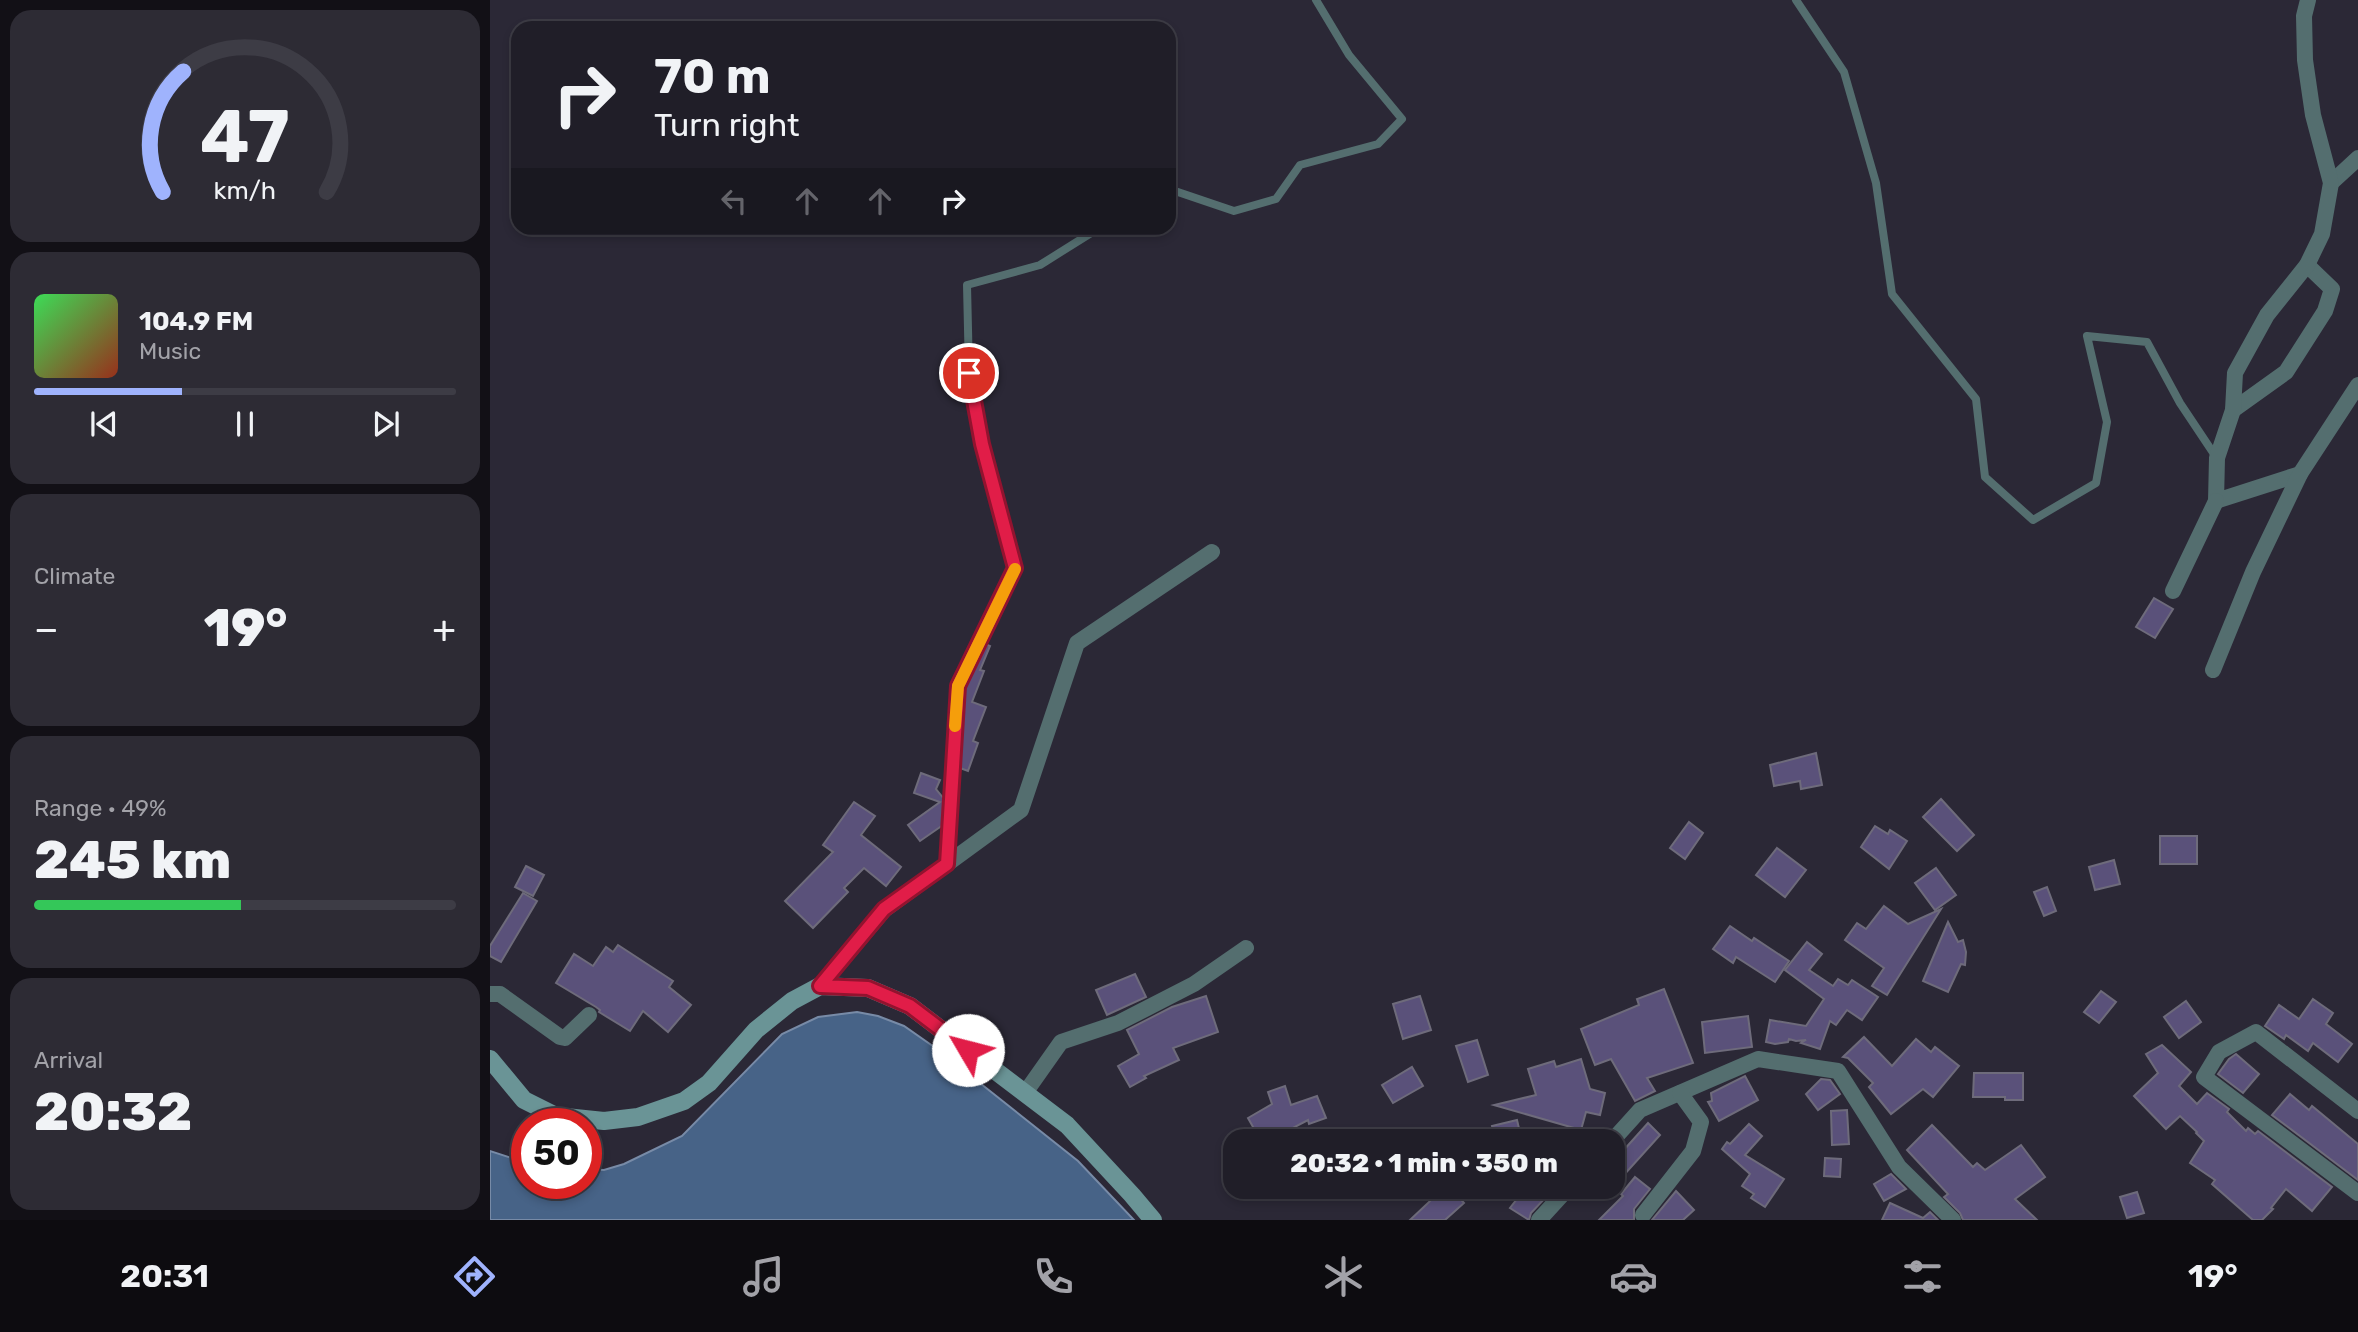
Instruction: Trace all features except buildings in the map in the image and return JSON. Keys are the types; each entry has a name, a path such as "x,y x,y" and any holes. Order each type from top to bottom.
{"main road":[{"path":"490,1059 524,1100 556,1116 604,1121 638,1117 684,1101 709,1083 756,1030 792,1001 820,986 868,988 910,1006 1067,1125 1153,1220"}],"street":[{"path":"2174,591 2216,501 2217,457 2233,410 2235,373 2267,315 2306,265 2322,234 2330,183 2313,115 2305,60 2304,16 2308,0"},
{"path":"2330,183 2357,162 2358,158"},
{"path":"2233,410 2286,372 2325,311 2332,289 2306,265"},
{"path":"2213,670 2253,572 2300,474 2358,385"},
{"path":"2216,501 2300,474"},
{"path":"820,986 884,909 1021,810 1077,643 1212,552"},
{"path":"1025,1093 1061,1042 1118,1023 1194,984 1246,948"},
{"path":"490,994 500,995 560,1037 565,1038 589,1014"},
{"path":"2358,1111 2256,1032 2219,1052 2204,1077 2358,1193"},
{"path":"1623,1129 1640,1111 1758,1059 1838,1071 1899,1167 1953,1220"},
{"path":"1643,1215 1693,1151 1701,1122 1680,1093"},
{"path":"1539,1220 1558,1199"}],"lane":[{"path":"1176,191 1234,211 1276,200 1300,165 1378,144 1402,119 1349,55 1316,0"},
{"path":"1796,0 1844,72 1876,183 1892,294 1976,399 1985,477 2033,520 2096,484 2108,422 2087,336 2147,342 2180,403 2217,457"},
{"path":"947,864 958,686 1015,568 982,444 969,373 967,285 1040,265 1088,235"}],"water":[{"path":"857,1012 878,1016 904,1026 1078,1161 1134,1220 490,1220 490,1151 511,1158 511,1199 602,1199 602,1170 624,1164 682,1136 782,1034 818,1017"}],"slow traffic":[{"path":"955,726 958,686 1015,569"}],"route":[{"path":"968,1050 910,1006 868,988 820,986 884,909 947,864 958,686 1015,568 982,444 969,373"}]}
